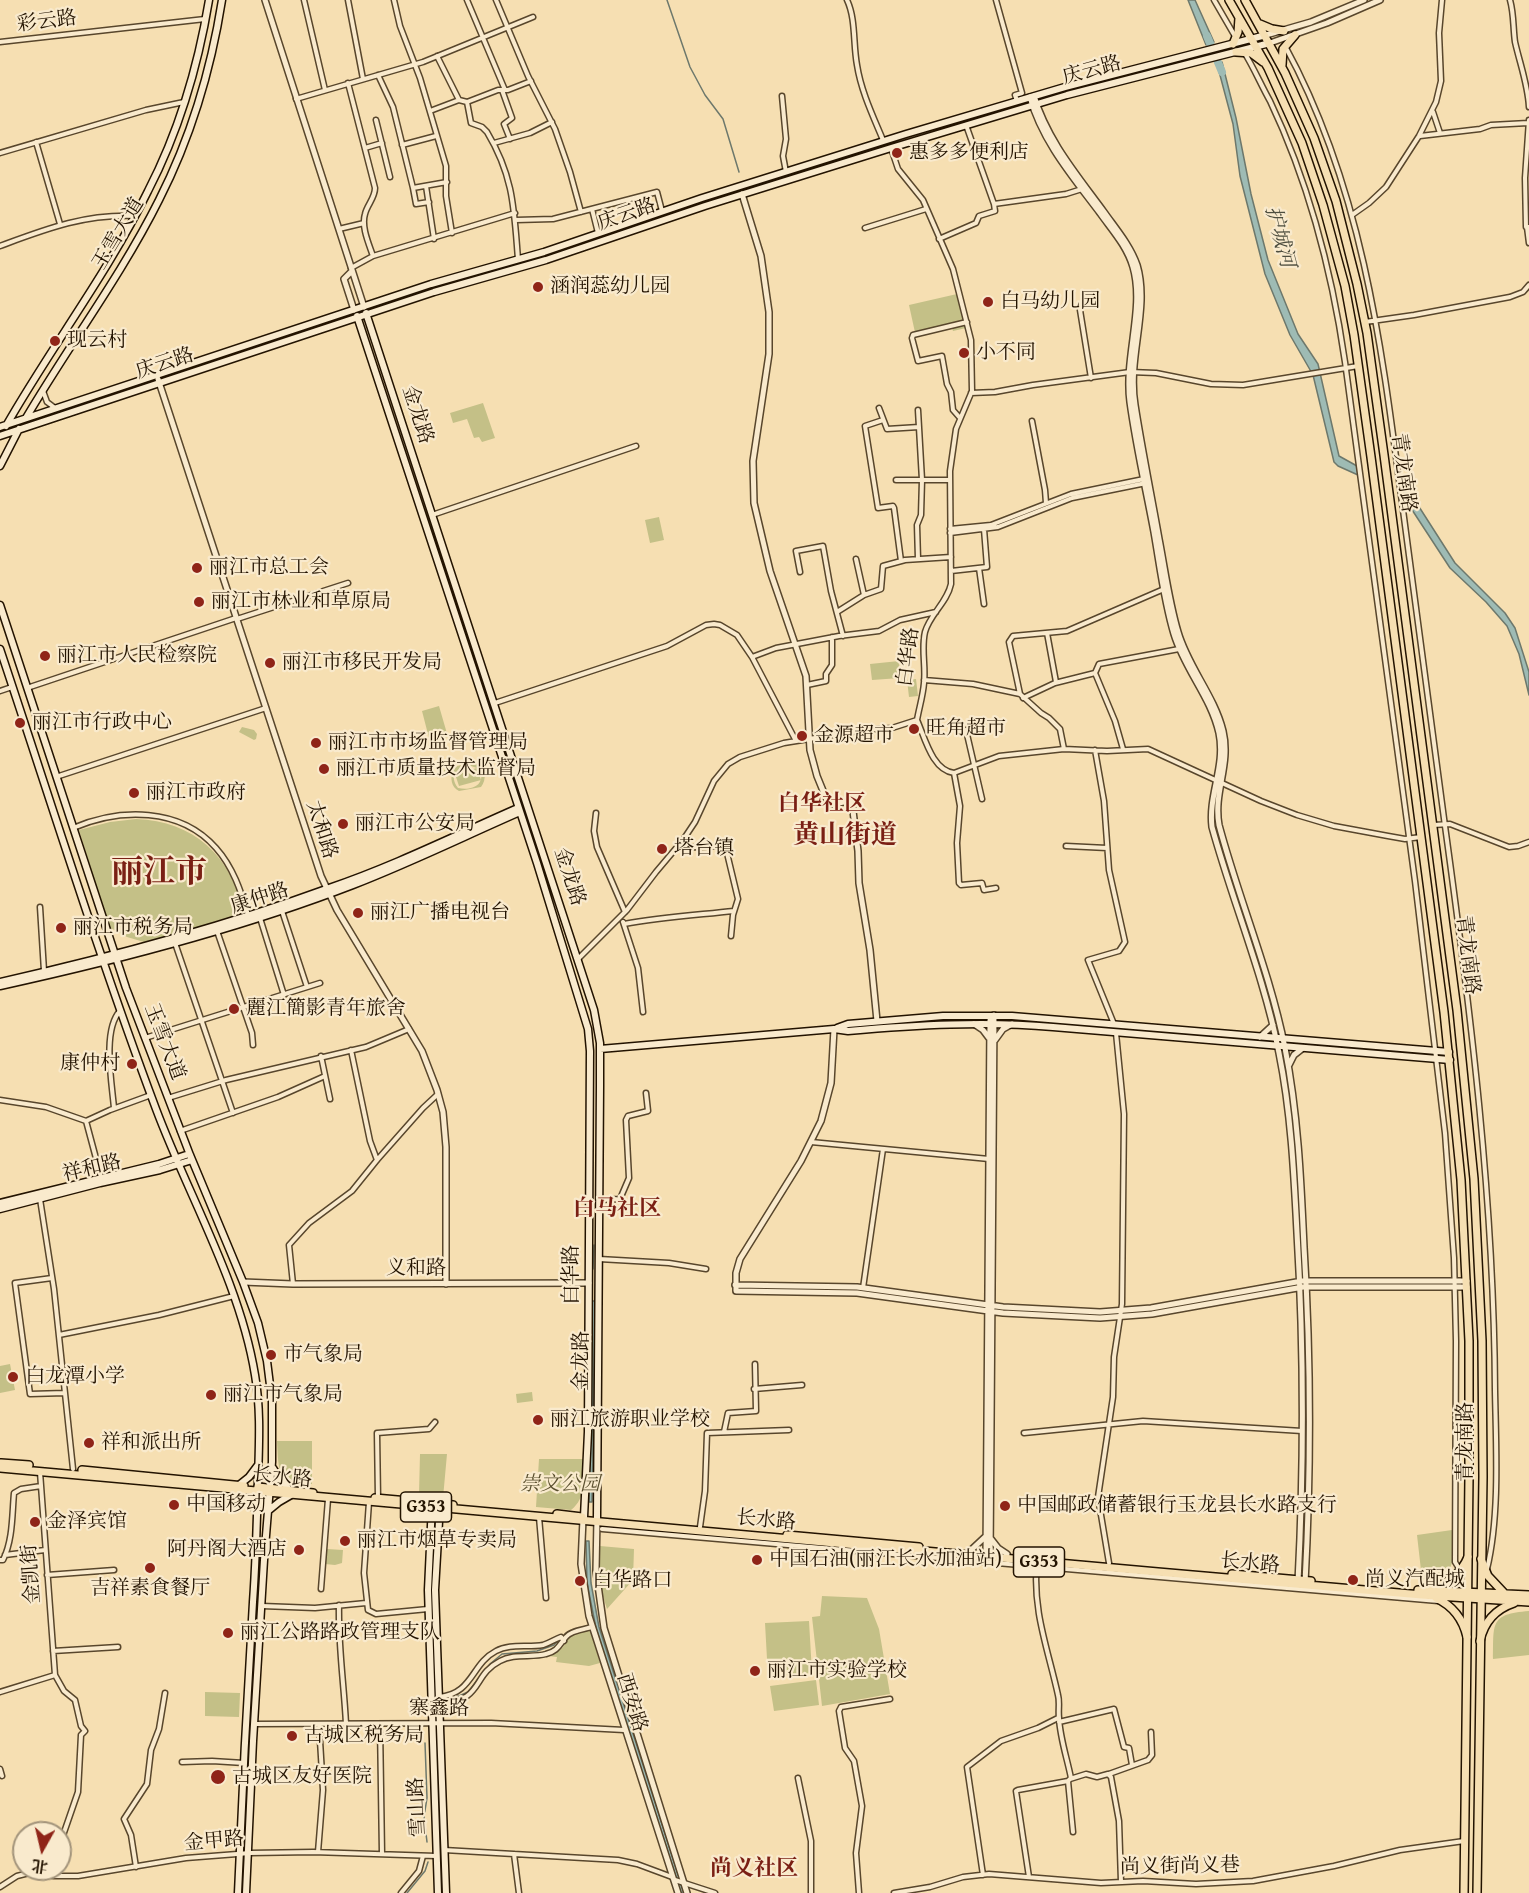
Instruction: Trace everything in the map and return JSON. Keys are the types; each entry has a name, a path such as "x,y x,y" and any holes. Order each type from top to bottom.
{"main road":[{"name":"玉雪大道","path":"0,436 2,426 135,216 163,160 185,102 198,58 209,0"},
{"name":"玉雪大道","path":"0,466 44,388 144,228 168,182 204,85 222,0"},
{"name":"青龙南路","path":"1229,0 1257,46 1302,142 1323,205 1345,286 1359,366 1422,837 1449,1056 1460,1170 1467,1284 1470,1425 1464,1893"},
{"name":"青龙南路","path":"1245,0 1285,72 1310,127 1330,182 1347,240 1365,322 1462,1054 1477,1218 1483,1393 1477,1893"},
{"path":"1234,41 1239,15"},
{"path":"1258,22 1268,28 1284,31"},
{"name":"庆云路","path":"2,426 431,284 518,260 662,211 883,141 1032,96 1234,41 1266,35"},
{"path":"1285,72 1282,57 1285,46 1295,35"},
{"name":"庆云路","path":"0,436 434,292 557,257 742,194 1034,104 1270,43"},
{"path":"1240,52 1257,56 1268,68"},
{"name":"金龙路","path":"364,307 596,1018 600,1049 599,1523"},
{"name":"金龙路","path":"354,310 569,963"},
{"name":"玉雪大道","path":"0,605 115,956 167,1098 243,1282 258,1323 269,1373 273,1417 272,1466 261,1606 246,1893"},
{"name":"玉雪大道","path":"0,649 120,1011 177,1162 245,1327 255,1376 259,1417 258,1489 238,1893"},
{"name":"康仲路","path":"0,982 174,943 217,931 328,891 519,810"},
{"name":"康仲路","path":"115,956 328,891"},
{"name":"康仲路","path":"0,987 102,959"},
{"name":"白华路","path":"569,963 587,1021 590,1043 588,1432 584,1519"},
{"path":"834,1029 848,1024 877,1021 992,1015 1436,1051 1449,1056"},
{"path":"600,1049 834,1029 848,1031 992,1023 1437,1059 1449,1056"},
{"name":"祥和路","path":"0,1209 191,1157"},
{"name":"祥和路","path":"0,1203 100,1177 177,1162"},
{"name":"长水路","path":"0,1463 237,1487"},
{"path":"257,1512 237,1487 258,1465"},
{"path":"268,1512 291,1493 280,1481 272,1466"},
{"name":"长水路","path":"0,1468 291,1493 378,1498 539,1517 584,1519"},
{"name":"长水路","path":"291,1493 328,1499 584,1519 609,1524 988,1555 1007,1554 1425,1593 1481,1596 1525,1602"},
{"name":"雪山路","path":"436,1506 428,1555 428,1609 446,1893"},
{"name":"雪山路","path":"436,1506 438,1701 435,1724 438,1893"},
{"name":"长水路","path":"599,1523 700,1527 970,1551 1037,1565 1302,1582"},
{"path":"1425,1593 1442,1585 1460,1571 1468,1557"},
{"path":"1481,1559 1494,1584 1507,1594"},
{"path":"1425,1593 1443,1602 1460,1618 1467,1637"},
{"name":"长水路","path":"1481,1596 1529,1595"},
{"path":"1480,1641 1484,1627 1494,1614 1506,1605 1525,1602"}],"street":[{"name":"金龙路","path":"265,0 364,307"},
{"path":"304,0 325,90"},
{"path":"348,0 363,79"},
{"path":"394,0 400,26 415,64 446,166 447,201 452,233"},
{"path":"467,0 504,90 512,118 504,124 510,139"},
{"path":"496,0 531,81 552,122 568,165 581,212"},
{"path":"847,0 852,12 855,56 861,83 883,141"},
{"path":"996,0 1022,93 1015,95 1017,101"},
{"path":"1214,0 1234,41"},
{"path":"1266,35 1321,19 1364,0"},
{"path":"1270,43 1339,19 1380,0"},
{"path":"1352,215 1386,187 1419,136 1438,96 1441,81 1439,33 1442,0"},
{"path":"1510,0 1529,107"},
{"path":"296,99 415,64 484,38 533,16"},
{"name":"彩云路","path":"0,42 206,19"},
{"path":"1285,46 1325,134 1352,215 1377,321 1445,824 1475,1052 1485,1149 1492,1256 1495,1478 1490,1554 1486,1572"},
{"path":"1240,52 1282,126 1305,190 1332,289 1346,368 1409,838 1437,1059 1447,1162 1454,1284 1457,1414 1455,1562 1460,1571"},
{"path":"437,56 459,100"},
{"path":"378,75 393,107 416,204 429,202"},
{"path":"430,111 459,100 467,102 531,81"},
{"path":"348,83 375,191 364,223 373,256"},
{"path":"782,96 786,140 783,156 786,172"},
{"path":"1032,96 1048,140 1124,246 1135,275 1137,301 1131,372 1164,589 1179,649 1208,701 1216,722 1221,755 1217,806 1219,825 1281,1028 1281,1046 1288,1067 1299,1169 1309,1403 1302,1582"},
{"path":"0,153 146,110 185,102"},
{"path":"467,102 471,123 485,130 494,144 511,187 516,220 518,260"},
{"path":"1034,104 1056,145 1124,239 1136,261 1142,295 1131,372"},
{"path":"1432,110 1440,134"},
{"path":"376,120 390,177"},
{"path":"1419,136 1529,121 1526,227 1528,227 1529,243"},
{"path":"494,144 530,133 552,122"},
{"path":"939,239 976,223 979,216 995,211 966,125"},
{"path":"402,145 436,136"},
{"path":"36,142 60,224"},
{"path":"365,148 382,143"},
{"name":"白华路","path":"891,148 898,169 920,194 953,269 968,322 972,347 971,393 956,429 950,480 951,572 948,596 929,621 925,637 924,681 917,720"},
{"path":"413,188 447,182"},
{"path":"426,186 434,239"},
{"path":"994,204 1066,194 1082,189"},
{"path":"516,220 553,219 657,192 662,211"},
{"path":"742,194 764,267 770,312 769,354 753,461 754,503 768,564 806,675 809,740 814,768 826,802 832,804 850,801 852,803 859,883 870,950 877,1021"},
{"path":"592,209 598,233"},
{"path":"865,228 926,209"},
{"path":"352,270 373,256 515,213"},
{"path":"0,246 60,224 100,216 135,216"},
{"path":"339,229 364,223"},
{"name":"金龙路","path":"352,270 344,279 354,310"},
{"path":"1365,322 1510,297 1523,291 1529,285"},
{"path":"1080,310 1091,378"},
{"path":"960,418 953,410 942,356 918,361 913,336 968,322"},
{"path":"971,393 994,392 1131,372 1156,373 1233,386 1359,366"},
{"name":"太和路","path":"157,375 317,864 328,891 427,1061 439,1094 447,1147 446,1284"},
{"path":"44,388 45,400 56,408"},
{"path":"879,408 885,428 919,427"},
{"path":"918,410 922,480 921,515 917,525 918,558"},
{"path":"883,420 865,426 878,508 893,506 894,508 901,561"},
{"path":"1032,421 1046,503"},
{"path":"432,515 636,446"},
{"path":"896,480 950,480"},
{"path":"950,531 997,523 1081,492 1146,481"},
{"path":"950,531 1004,525 1072,498 1146,481"},
{"path":"1146,481 1178,633 1185,653 1212,699 1223,731 1226,756 1212,807 1212,827 1273,1025 1280,1038"},
{"path":"951,572 987,567 984,529"},
{"path":"800,572 796,551 823,546 843,636"},
{"path":"837,612 864,596 881,590 883,566 918,558 951,557"},
{"path":"856,559 864,596"},
{"path":"979,568 984,604"},
{"path":"27,688 348,583"},
{"path":"1022,696 1010,639 1019,634 1071,630 1164,589"},
{"path":"752,657 795,644 879,631 900,620 937,611"},
{"path":"495,703 667,646 706,625 720,626 737,635 752,657 796,741"},
{"path":"1047,633 1056,682"},
{"path":"807,685 826,681 827,673 832,665 832,637"},
{"path":"1123,749 1115,721 1095,673 1099,664 1179,649"},
{"path":"1022,696 1056,682 1095,673"},
{"path":"924,681 973,684 1022,696 1060,729 1064,749"},
{"path":"0,691 13,687"},
{"path":"56,777 266,708"},
{"path":"578,959 625,912 677,848 695,822 714,781 725,767 740,757 796,741 892,728 917,720 937,764 944,770 954,773 999,756 1064,749 1140,748 1155,751 1273,806 1310,819 1388,836 1422,837"},
{"path":"966,730 982,799"},
{"path":"1095,750 1101,774 1110,878 1124,945 1119,951 1088,960 1114,1024"},
{"path":"954,773 960,806 957,843 959,883 961,885 982,883 984,890 996,888"},
{"path":"596,813 594,831 597,847 625,912"},
{"path":"73,828 103,818 130,814 160,816 188,827 212,843 226,861 238,884 249,916"},
{"path":"1433,825 1450,824 1509,847 1529,842"},
{"path":"1066,846 1107,848"},
{"path":"677,848 725,848 737,896 731,936"},
{"path":"40,907 44,971"},
{"path":"282,909 307,987"},
{"path":"624,924 667,916 695,916 735,911"},
{"path":"259,917 284,995"},
{"path":"619,918 624,924 638,968 643,1012"},
{"path":"217,931 252,1033 253,1045"},
{"path":"174,943 233,1113"},
{"path":"145,1038 320,983"},
{"path":"114,1108 108,1051 113,1022 120,1011"},
{"path":"988,1555 992,1015"},
{"path":"970,1023 982,1030 992,1041"},
{"path":"990,1308 989,1159 992,1041 1012,1024"},
{"path":"1260,1036 1273,1025"},
{"path":"1281,1028 1298,1040"},
{"path":"167,1098 223,1081 381,1042 409,1029"},
{"path":"735,1288 740,1259 811,1142 821,1121 829,1092 834,1029"},
{"path":"1109,1563 1098,1497 1113,1397 1114,1357 1120,1315 1124,1114 1116,1032"},
{"path":"1264,1045 1280,1055"},
{"path":"1281,1046 1280,1055 1303,1284 1302,1582"},
{"path":"1288,1067 1294,1055 1303,1048"},
{"path":"351,1050 370,1141 377,1160"},
{"path":"321,1056 330,1099"},
{"path":"180,1131 278,1098 325,1076"},
{"path":"598,1200 620,1199 629,1178 626,1120 628,1116 648,1111 646,1093"},
{"path":"293,1284 289,1245 309,1223 352,1191 377,1160 439,1094"},
{"path":"0,1100 55,1110 86,1121 151,1095"},
{"path":"86,1121 100,1177"},
{"path":"811,1142 989,1159"},
{"path":"863,1287 883,1149"},
{"path":"40,1199 59,1335 73,1469"},
{"path":"599,1259 669,1263 706,1269"},
{"path":"52,1278 15,1283 19,1322 30,1394 65,1394"},
{"name":"义和路","path":"243,1282 293,1284 589,1283"},
{"path":"735,1288 857,1293 990,1308 1100,1312 1120,1315 1150,1308 1303,1284 1467,1284"},
{"path":"735,1288 863,1287 990,1308"},
{"path":"59,1335 164,1314 234,1296"},
{"path":"724,1432 728,1413 756,1411 755,1364"},
{"path":"754,1389 802,1385"},
{"path":"1024,1433 1159,1421 1302,1431"},
{"path":"378,1498 377,1433 429,1429 435,1422"},
{"path":"700,1527 705,1491 707,1433 789,1430"},
{"name":"金凯街","path":"40,1471 56,1674"},
{"path":"5,1556 10,1536 14,1493 21,1489 41,1486"},
{"path":"321,1589 328,1499"},
{"path":"369,1502 364,1565 368,1610 374,1614 428,1609"},
{"path":"539,1517 546,1598"},
{"name":"西安路","path":"584,1519 583,1580 592,1627 678,1893"},
{"path":"571,1520 583,1534"},
{"path":"599,1523 1443,1602"},
{"name":"西安路","path":"599,1523 596,1571 604,1628 687,1893"},
{"path":"970,1551 988,1536"},
{"path":"988,1536 1007,1554"},
{"path":"0,1560 5,1556 45,1550"},
{"path":"1037,1565 1035,1581 1037,1611 1059,1699 1059,1720 1069,1780 1073,1832"},
{"path":"47,1575 114,1570"},
{"path":"261,1606 315,1608 366,1603"},
{"path":"339,1605 338,1637 346,1724"},
{"path":"438,1701 462,1689 495,1651 504,1648 544,1645 592,1627"},
{"path":"438,1701 454,1702 469,1696 499,1661 507,1658 544,1655 555,1651 562,1639"},
{"path":"53,1652 118,1647"},
{"path":"0,1692 56,1674 64,1692 75,1700 81,1726 85,1731 81,1735 78,1792 68,1821"},
{"path":"136,1867 131,1835 124,1819 147,1784 151,1750 159,1729 165,1693"},
{"path":"859,1893 856,1853 862,1806 854,1761 845,1748 839,1711 841,1707 890,1699"},
{"path":"983,1875 968,1767 1001,1741 1059,1720 1114,1709 1124,1747 1129,1748 1132,1765"},
{"name":"寨鑫路","path":"254,1724 491,1724 624,1730"},
{"path":"318,1852 322,1791 319,1724"},
{"path":"380,1724 382,1854"},
{"path":"1029,1877 1016,1791 1069,1780 1086,1774 1097,1777 1146,1762 1150,1757 1151,1732"},
{"path":"182,1762 244,1763"},
{"path":"0,1769 2,1776"},
{"path":"1108,1774 1111,1777 1119,1821 1121,1882"},
{"path":"798,1778 811,1841 811,1893"},
{"name":"尚义街尚义巷","path":"894,1893 930,1887 955,1878 983,1875 1101,1883 1204,1884 1253,1881 1335,1866 1400,1850 1464,1841"},
{"path":"444,1850 626,1861 715,1893"},
{"name":"金甲路","path":"72,1876 87,1876 186,1858 248,1853 318,1852 437,1857"},
{"path":"514,1854 519,1893"},
{"path":"402,1893 420,1869 423,1856"}],"green space":[{"path":"957,294 966,328 953,331 952,328 916,337 909,305"},
{"path":"483,403 495,438 482,442 479,437 474,438 467,419 453,423 450,413"},
{"path":"659,517 664,540 650,543 645,520"},
{"path":"899,661 900,678 872,680 870,664"},
{"path":"916,679 918,696 909,697 907,680"},
{"path":"439,706 448,737 430,742 422,711"},
{"path":"242,727 254,730 257,734 256,739 239,732"},
{"path":"482,759 483,762 477,764 484,771 484,781 481,787 459,791 452,782 453,770 444,772 444,770","holes":["471,766 480,769 481,779 476,786 468,789 458,788 454,779 456,773"]},
{"path":"477,768 481,780 459,786 455,774"},
{"path":"136,819 176,826 207,845 230,874 244,912 144,942 127,937 109,927 79,830 110,822"},
{"path":"10,1364 15,1390 0,1393 0,1366"},
{"path":"532,1392 533,1401 517,1403 516,1394"},
{"path":"277,1441 312,1441 312,1484 292,1481 282,1474 279,1468"},
{"path":"420,1454 447,1454 443,1498 419,1495"},
{"name":"崇文公园","path":"539,1459 583,1459 582,1493 580,1500 571,1510 536,1507"},
{"path":"1452,1530 1453,1558 1448,1572 1434,1579 1422,1579 1417,1535"},
{"path":"600,1546 634,1549 633,1580 607,1609 600,1587"},
{"path":"327,1549 343,1550 342,1563 325,1564"},
{"path":"822,1596 867,1598 879,1629 890,1694 822,1706 812,1617 820,1616"},
{"path":"1529,1611 1529,1655 1493,1659 1493,1637 1496,1623 1507,1615"},
{"path":"809,1621 812,1673 768,1677 765,1623"},
{"path":"590,1630 600,1663 589,1666 556,1662 557,1657 548,1656 563,1647 568,1636"},
{"path":"816,1680 819,1705 774,1711 770,1686"},
{"path":"205,1692 240,1693 239,1717 205,1716"}],"water":[{"path":"1188,0 1195,0 1214,42 1206,45"},
{"path":"1222,62 1268,260 1298,334 1318,364 1339,456 1357,466 1358,475 1334,462 1313,375 1290,335 1265,274 1240,176 1233,124 1217,64"},
{"path":"1403,486 1407,488 1455,563 1505,613 1515,628 1529,672 1529,695 1519,654 1507,626 1486,602 1450,568 1403,496"},
{"path":"592,1301 595,1301 592,1502 589,1502"},
{"path":"586,1541 589,1541 591,1583 599,1627 684,1893 679,1893 596,1628 587,1583"}],"waterway":[{"path":"667,0 690,67 705,95 723,119 739,172"},
{"name":"护城河","path":"1207,36 1222,72"},
{"path":"593,1269 594,1245"},
{"path":"444,1700 468,1692 490,1664 502,1654 537,1651 554,1645 559,1640"},
{"path":"425,1743 427,1798 424,1817 427,1842"},
{"path":"407,1893 425,1871 428,1862"}],"place":[{"name":"惠多多便利店","path":"897,153"},
{"name":"涵润蕊幼儿园","path":"538,287"},
{"name":"白马幼儿园","path":"988,302"},
{"name":"现云村","path":"55,341"},
{"name":"小不同","path":"964,353"},
{"name":"丽江市总工会","path":"197,568"},
{"name":"丽江市林业和草原局","path":"199,602"},
{"name":"丽江市人民检察院","path":"45,656"},
{"name":"丽江市移民开发局","path":"270,663"},
{"name":"丽江市行政中心","path":"20,723"},
{"name":"旺角超市","path":"914,729"},
{"name":"金源超市","path":"802,736"},
{"name":"丽江市市场监督管理局","path":"316,743"},
{"name":"丽江市质量技术监督局","path":"324,769"},
{"name":"丽江市政府","path":"134,793"},
{"name":"丽江市公安局","path":"343,824"},
{"name":"塔台镇","path":"662,849"},
{"name":"丽江广播电视台","path":"358,913"},
{"name":"丽江市税务局","path":"61,928"},
{"name":"麗江簡影青年旅舍","path":"234,1009"},
{"name":"康仲村","path":"132,1064"},
{"name":"市气象局","path":"271,1355"},
{"name":"白龙潭小学","path":"13,1377"},
{"name":"丽江市气象局","path":"211,1395"},
{"name":"丽江旅游职业学校","path":"538,1420"},
{"name":"祥和派出所","path":"89,1443"},
{"name":"中国移动","path":"174,1505"},
{"name":"中国邮政储蓄银行玉龙县长水路支行","path":"1005,1506"},
{"name":"金泽宾馆","path":"35,1522"},
{"name":"丽江市烟草专卖局","path":"345,1541"},
{"name":"阿丹阁大酒店","path":"299,1550"},
{"name":"中国石油(丽江长水加油站)","path":"757,1560"},
{"name":"吉祥素食餐厅","path":"150,1568"},
{"name":"尚义汽配城","path":"1353,1580"},
{"name":"白华路口","path":"580,1581"},
{"name":"丽江公路路政管理支队","path":"228,1633"},
{"name":"丽江市实验学校","path":"755,1671"},
{"name":"古城区税务局","path":"292,1736"},
{"name":"古城区友好医院","path":"218,1777"}],"district":[{"name":"白华社区","path":"822,804"},
{"name":"黄山街道","path":"845,836"},
{"name":"丽江市","path":"159,874"},
{"name":"白马社区","path":"617,1209"},
{"name":"尚义社区","path":"754,1869"}]}
